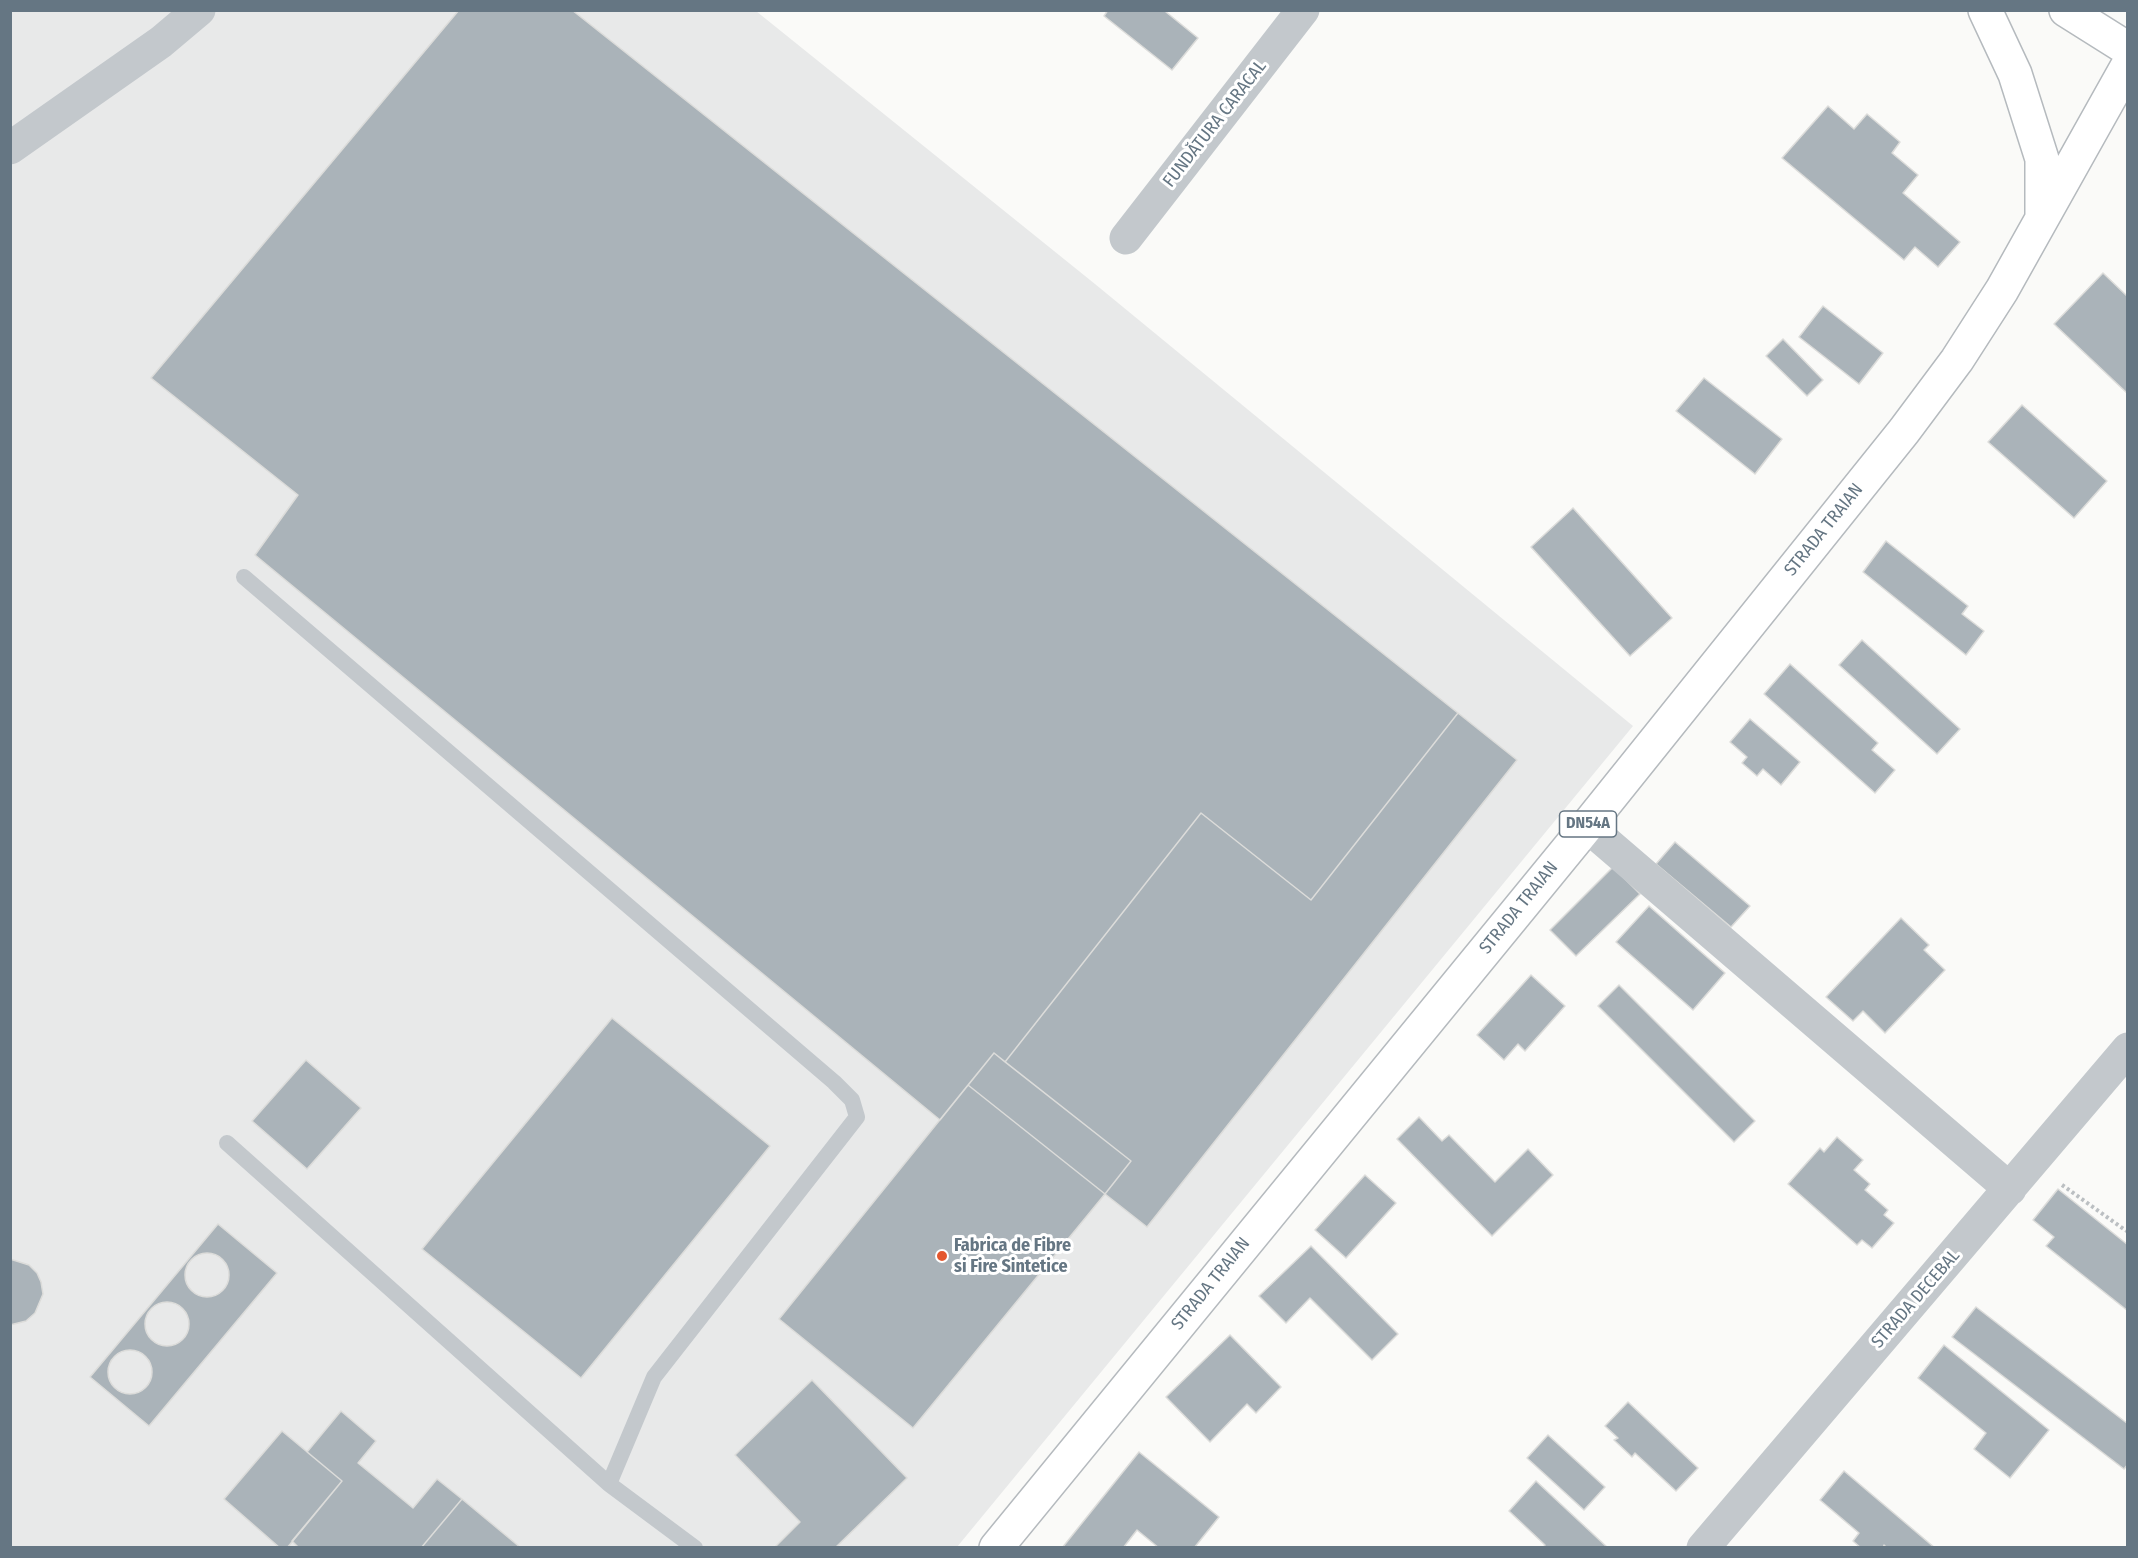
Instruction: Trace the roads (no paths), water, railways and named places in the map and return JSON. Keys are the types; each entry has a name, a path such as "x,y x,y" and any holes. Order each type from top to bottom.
{"main road":[{"path":"1985,10 2015,74 2042,159 2042,220"},
{"path":"2066,10 2127,49"},
{"name":"STRADA TRAIAN","path":"996,1548 1587,826 1904,431 1963,350 2002,290 2127,65"}],"street":[{"path":"10,148 161,42 199,10"},
{"name":"FUNDĂTURA CARACAL","path":"1126,238 1303,10"},
{"path":"1587,826 2010,1189"},
{"name":"STRADA DECEBAL","path":"1703,1548 2127,1049"}],"lane":[{"path":"244,577 834,1082 852,1100 857,1117 654,1377 609,1484"},
{"path":"227,1143 609,1484 694,1548"}],"place":[{"name":"Fabrica de Fibre si Fire Sintetice","path":"942,1256"}]}
